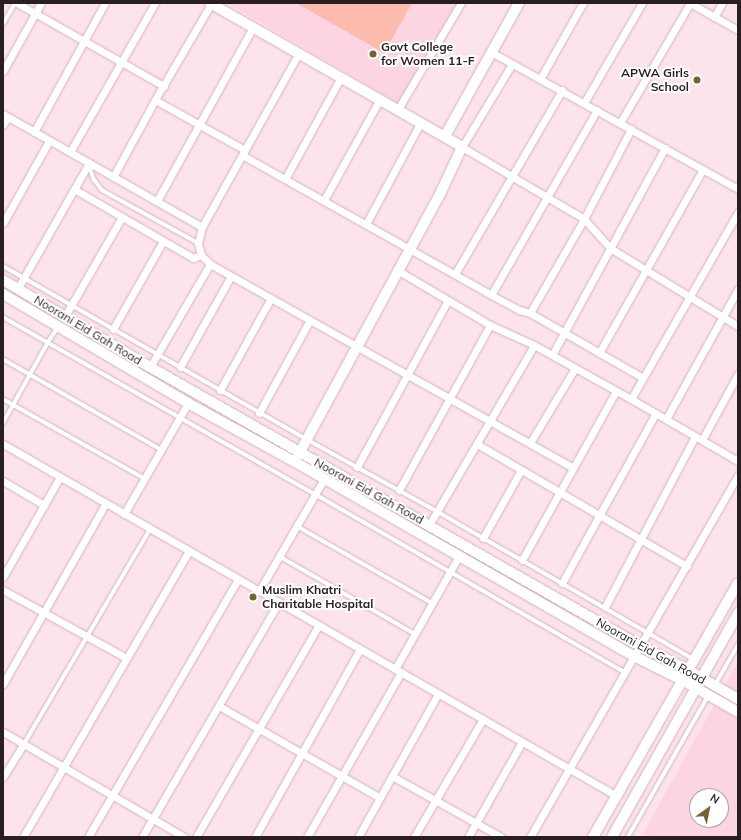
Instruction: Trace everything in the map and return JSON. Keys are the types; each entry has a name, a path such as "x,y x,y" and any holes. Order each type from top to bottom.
{"main road":[{"path":"211,3 462,147 440,194 397,270 295,462"},
{"path":"445,136 519,3"},
{"name":"Noorani Eid Gah Road","path":"3,280 150,367 299,452 639,645 688,670 738,699"},
{"name":"Noorani Eid Gah Road","path":"3,294 188,403 295,462 634,656 682,680 738,712"},
{"path":"594,837 738,583"},
{"path":"612,837 738,613"}],"street":[{"path":"16,3 164,86"},
{"path":"3,71 41,3"},
{"path":"34,132 105,3"},
{"path":"70,152 155,3"},
{"path":"113,177 211,3"},
{"path":"398,109 461,3"},
{"path":"540,79 583,3"},
{"path":"584,103 642,3"},
{"path":"620,123 690,3 738,30"},
{"path":"714,17 722,3"},
{"path":"157,201 253,27"},
{"path":"491,52 562,90 738,189"},
{"path":"299,53 202,227 198,244 201,255 210,264 573,468"},
{"path":"512,64 462,147 584,219 610,248 738,326"},
{"path":"285,179 341,77"},
{"path":"455,274 562,90"},
{"path":"324,200 380,99"},
{"path":"155,100 199,125 285,179 410,248 491,295 519,310 530,313 643,378"},
{"path":"491,295 597,110"},
{"path":"3,125 5,116 202,227"},
{"path":"366,224 420,122"},
{"path":"530,313 584,219 631,129"},
{"path":"3,223 49,141"},
{"path":"552,355 665,148"},
{"path":"18,288 89,163"},
{"path":"599,353 703,169"},
{"path":"74,189 193,258 201,255"},
{"path":"631,399 738,212"},
{"path":"65,316 122,217"},
{"path":"113,329 163,240"},
{"path":"150,367 210,264"},
{"path":"397,270 490,325 534,345 738,461"},
{"path":"180,367 231,276"},
{"path":"666,419 738,289"},
{"path":"220,390 271,298"},
{"path":"357,467 448,300"},
{"path":"260,412 310,320"},
{"path":"399,490 490,325"},
{"path":"429,525 491,422 534,345"},
{"path":"530,444 575,368"},
{"path":"702,440 738,374"},
{"path":"522,560 616,391"},
{"path":"124,514 178,416 188,403"},
{"path":"562,583 656,413"},
{"path":"605,607 695,436"},
{"path":"3,444 617,796"},
{"path":"477,444 687,566"},
{"path":"483,538 521,470"},
{"path":"530,837 639,645 649,632 738,476"},
{"path":"3,577 60,477"},
{"path":"258,591 324,479"},
{"path":"3,483 44,505"},
{"path":"3,684 106,503"},
{"path":"23,837 189,551"},
{"path":"307,837 398,671 415,634 459,556"},
{"path":"88,837 238,579"},
{"path":"3,590 126,658"},
{"path":"142,837 279,602"},
{"path":"196,837 319,625"},
{"path":"254,837 360,649"},
{"path":"358,837 438,694"},
{"path":"219,706 380,798"},
{"path":"414,837 483,719"},
{"path":"3,732 184,837"},
{"path":"468,837 522,742"},
{"path":"3,777 24,744"},
{"path":"392,776 501,837"}],"lane":[{"path":"3,24 16,3"},
{"path":"89,163 94,180 102,190 198,244"},
{"path":"3,266 649,632 695,660"},
{"path":"3,317 624,672"},
{"path":"3,424 48,342 59,326"},
{"path":"3,359 160,449"},
{"path":"3,399 144,478"},
{"path":"297,526 432,603"},
{"path":"24,744 150,529"},
{"path":"279,556 415,634"},
{"path":"628,837 738,645"}],"shaded area":[{"name":"Govt College for Women 11-F","path":"227,3 461,3 401,105"},
{"path":"296,3 412,3 384,53"},
{"path":"738,662 738,837 641,837"}],"place":[{"name":"Govt College for Women 11-F","path":"373,54"},
{"name":"APWA Girls School","path":"697,80"},
{"name":"Muslim Khatri Charitable Hospital","path":"253,597"}]}
